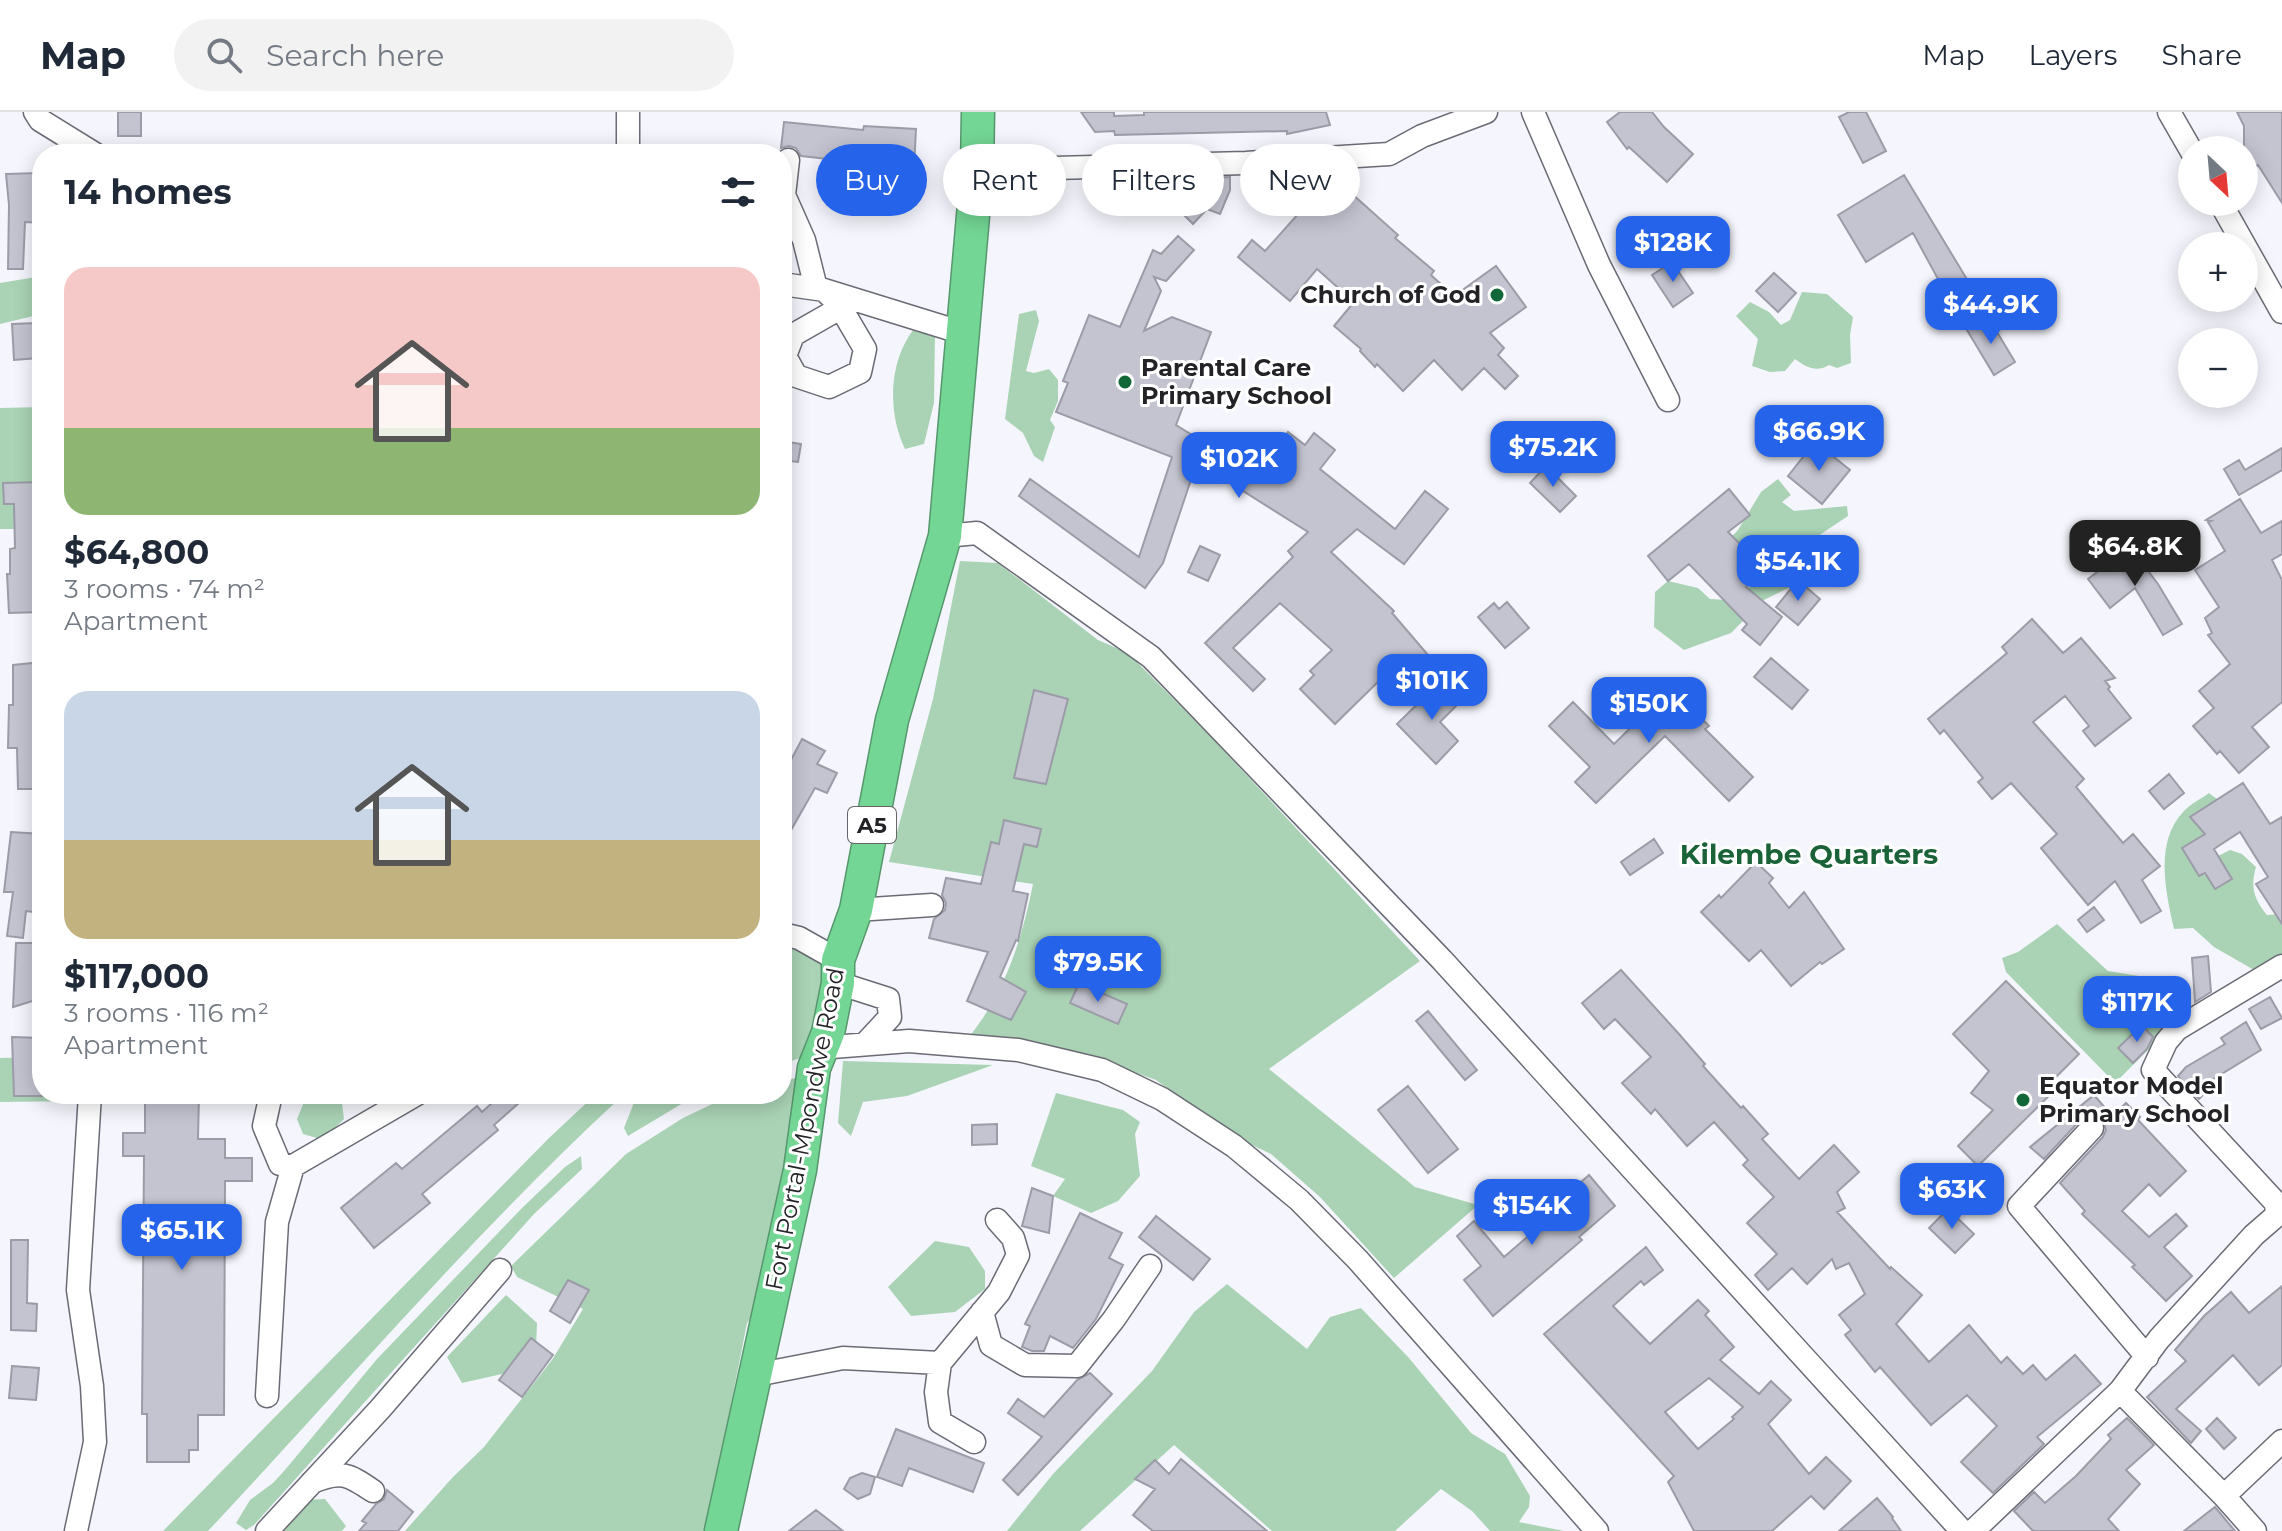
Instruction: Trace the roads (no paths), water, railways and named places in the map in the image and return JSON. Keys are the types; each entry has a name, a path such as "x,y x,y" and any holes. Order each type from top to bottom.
{"highway":[{"name":"Fort Portal-Mpondwe Road","path":"977,144 978,112"},
{"name":"Fort Portal-Mpondwe Road","path":"721,1531 800,1170 817,1055 828,1033 838,972 856,910 892,720 945,536 973,216"}],"street":[{"path":"35,112 40,120 79,144"},
{"path":"628,112 628,144"},
{"path":"1066,168 1246,163 1389,154 1422,136 1486,112"},
{"path":"1533,112 1599,265 1668,400"},
{"path":"2169,112 2183,136"},
{"path":"792,213 826,294"},
{"path":"2228,216 2282,312"},
{"path":"792,286 963,333"},
{"path":"945,536 977,533 1151,657 1442,960 1962,1531"},
{"path":"856,910 932,905"},
{"path":"792,936 799,938 838,972 888,999 890,1017 865,1044"},
{"path":"1973,1531 2120,1391 2159,1339 2254,1235 2277,1215 2276,1203 2153,1070 2166,1042 2177,1029 2282,966"},
{"path":"817,1055 832,1047 909,1041 1018,1050 1102,1070 1162,1099 1222,1138 1299,1200 1358,1260 1597,1531"},
{"path":"76,1531 95,1442 92,1386 78,1290 89,1104"},
{"path":"269,1104 264,1126 280,1164 293,1166 400,1104"},
{"path":"2092,1128 2019,1206 2147,1357"},
{"path":"267,1396 277,1222 293,1166"},
{"path":"974,1442 940,1422 936,1392 940,1363 999,1292 1018,1255 1013,1238 997,1220"},
{"path":"982,1312 991,1345 1025,1365 1077,1366 1150,1266"},
{"path":"267,1531 380,1409 500,1270"},
{"path":"756,1375 843,1358 940,1363"},
{"path":"2120,1391 2255,1531"},
{"path":"2224,1496 2282,1441"},
{"path":"311,1482 326,1476 347,1474 373,1491"}],"place":[{"name":"Church of God","path":"1497,295"},
{"name":"Parental Care Primary School","path":"1125,382"},
{"name":"Equator Model Primary School","path":"2023,1100"}],"district":[{"name":"Kilembe Quarters","path":"1809,854"}]}
